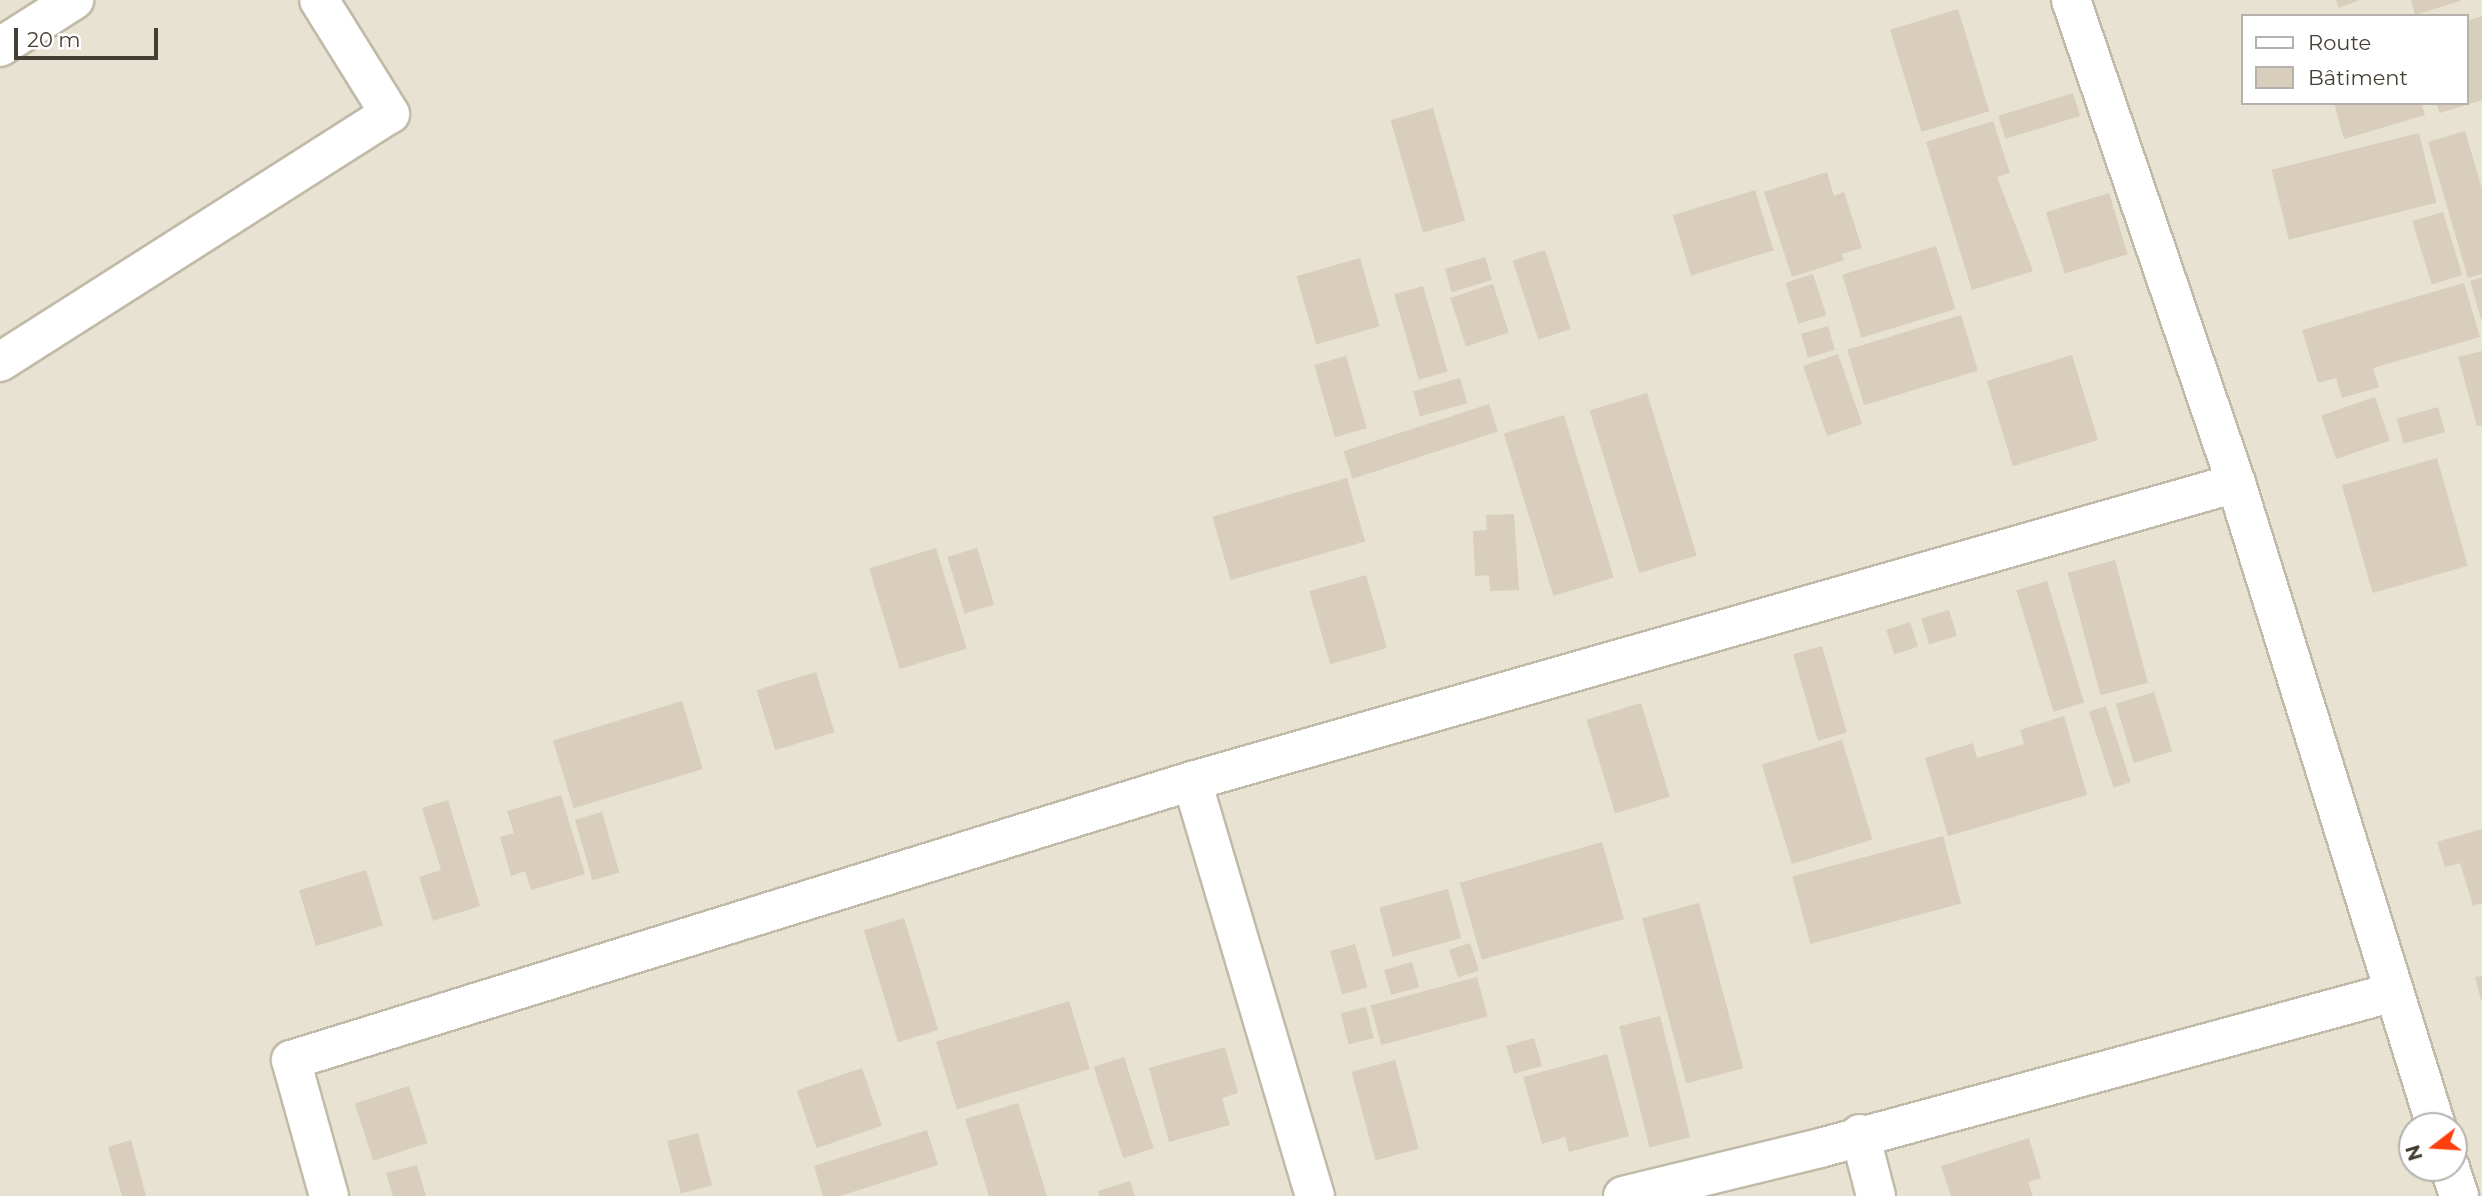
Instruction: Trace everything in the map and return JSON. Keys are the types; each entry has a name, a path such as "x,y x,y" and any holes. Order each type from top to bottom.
{"street":[{"path":"0,47 74,0"},
{"path":"0,362 390,114 319,0"},
{"path":"2071,0 2236,483 2432,1112"},
{"path":"329,1196 291,1060 1192,782 2236,483"},
{"path":"1192,782 1315,1196"},
{"path":"1623,1196 2394,992"},
{"path":"1860,1134 1876,1196"}],"shaded area":[{"path":"0,0 2482,0 2482,1196 0,1196"}],"building":[{"path":"2336,0 2360,0 2339,8"},
{"path":"2411,0 2460,0 2418,14 2415,14"},
{"path":"1958,9 1989,111 1921,132 1890,30"},
{"path":"2482,16 2482,100 2468,104 2468,20"},
{"path":"2073,93 2080,116 2005,139 1998,116"},
{"path":"2335,105 2422,105 2425,115 2344,139"},
{"path":"2437,105 2466,105 2440,113"},
{"path":"1433,108 1465,220 1423,233 1391,120"},
{"path":"1993,121 2010,173 1997,177 2033,271 1972,290 1926,142"},
{"path":"2465,131 2482,189 2482,274 2468,278 2428,142"},
{"path":"2419,133 2436,203 2289,240 2272,170"},
{"path":"1827,172 1834,196 1844,192 1862,248 1842,254 1844,260 1792,277 1764,192"},
{"path":"1755,190 1773,250 1691,275 1673,215"},
{"path":"2109,193 2128,254 2065,274 2046,212"},
{"path":"2443,212 2462,275 2432,284 2412,221"},
{"path":"1936,246 1955,309 1862,338 1842,275"},
{"path":"1545,250 1571,329 1538,339 1513,261"},
{"path":"1485,257 1492,280 1452,292 1445,269"},
{"path":"1360,258 1380,326 1316,344 1297,276"},
{"path":"1813,274 1826,315 1799,324 1785,283"},
{"path":"2482,277 2482,319 2481,319 2470,281"},
{"path":"2464,283 2480,337 2373,368 2379,387 2342,398 2336,378 2318,383 2302,330"},
{"path":"1493,284 1509,333 1466,346 1450,298"},
{"path":"1423,286 1448,372 1419,380 1394,294"},
{"path":"1961,315 1978,370 1864,405 1847,350"},
{"path":"1828,326 1835,350 1808,358 1801,334"},
{"path":"2482,351 2482,425 2477,426 2458,357"},
{"path":"1838,354 1862,424 1827,436 1803,366"},
{"path":"2072,355 2098,440 2013,466 1987,381"},
{"path":"1346,356 1367,428 1335,437 1314,365"},
{"path":"1460,378 1467,403 1420,416 1413,392"},
{"path":"1647,393 1697,556 1639,573 1590,411"},
{"path":"2375,397 2390,440 2336,459 2321,416"},
{"path":"1489,404 1498,432 1352,479 1343,451"},
{"path":"2438,407 2445,432 2404,444 2397,419"},
{"path":"1564,415 1614,578 1553,596 1504,433"},
{"path":"2437,458 2468,566 2373,593 2342,485"},
{"path":"1347,478 1365,541 1231,580 1212,517"},
{"path":"1514,514 1519,590 1490,591 1489,575 1475,576 1473,531 1487,530 1486,515"},
{"path":"936,548 967,648 900,669 869,568"},
{"path":"977,548 994,604 965,613 947,557"},
{"path":"2115,560 2148,683 2101,695 2068,573"},
{"path":"1366,575 1387,648 1330,664 1309,591"},
{"path":"2047,581 2084,702 2054,712 2016,590"},
{"path":"1949,610 1957,636 1929,644 1921,618"},
{"path":"1910,622 1918,647 1894,654 1886,630"},
{"path":"1822,646 1847,733 1818,741 1793,654"},
{"path":"816,672 834,732 775,750 757,690"},
{"path":"2154,692 2172,751 2134,763 2116,704"},
{"path":"682,701 703,769 574,808 553,740"},
{"path":"1641,703 1670,797 1615,813 1586,720"},
{"path":"2106,706 2131,782 2114,788 2089,712"},
{"path":"2064,716 2087,795 1948,836 1925,758 1973,743 1977,758 2024,744 2020,730"},
{"path":"1842,740 1872,839 1792,864 1762,765"},
{"path":"561,795 585,874 531,890 525,871 511,876 500,837 514,833 507,811"},
{"path":"448,800 480,906 433,921 419,877 441,870 422,808"},
{"path":"602,812 619,873 592,880 575,820"},
{"path":"2482,829 2482,903 2473,906 2460,863 2445,867 2437,842"},
{"path":"1943,836 1961,904 1810,944 1792,876"},
{"path":"1602,842 1624,919 1482,960 1460,883"},
{"path":"366,870 383,925 316,946 299,890"},
{"path":"1448,889 1461,938 1393,957 1379,907"},
{"path":"1699,903 1743,1068 1686,1083 1642,918"},
{"path":"904,918 938,1030 898,1042 864,930"},
{"path":"1470,943 1479,971 1458,977 1449,950"},
{"path":"1355,944 1367,987 1342,994 1330,951"},
{"path":"1412,962 1419,987 1391,995 1384,970"},
{"path":"2482,976 2482,1000 2481,1000 2475,977"},
{"path":"1477,977 1488,1017 1381,1045 1371,1005"},
{"path":"1069,1001 1090,1069 957,1110 936,1042"},
{"path":"1366,1007 1374,1038 1349,1044 1341,1013"},
{"path":"1660,1016 1690,1137 1649,1147 1619,1026"},
{"path":"1534,1038 1542,1066 1514,1074 1506,1046"},
{"path":"1225,1047 1238,1093 1222,1098 1230,1125 1169,1142 1149,1068"},
{"path":"1607,1054 1629,1136 1569,1152 1565,1137 1542,1144 1523,1077"},
{"path":"1124,1057 1154,1148 1123,1158 1094,1067"},
{"path":"1395,1060 1419,1149 1375,1161 1352,1072"},
{"path":"862,1068 882,1126 817,1148 797,1090"},
{"path":"409,1086 428,1143 373,1161 355,1104"},
{"path":"1018,1103 1047,1196 989,1196 965,1119"},
{"path":"927,1130 938,1165 840,1196 823,1196 814,1166"},
{"path":"698,1133 712,1185 681,1193 667,1141"},
{"path":"2029,1138 2041,1178 2028,1182 2033,1196 1951,1196 1941,1166"},
{"path":"131,1140 146,1196 122,1196 108,1147"},
{"path":"417,1165 426,1196 393,1196 386,1173"},
{"path":"1130,1181 1135,1196 1099,1196 1098,1191"}]}
